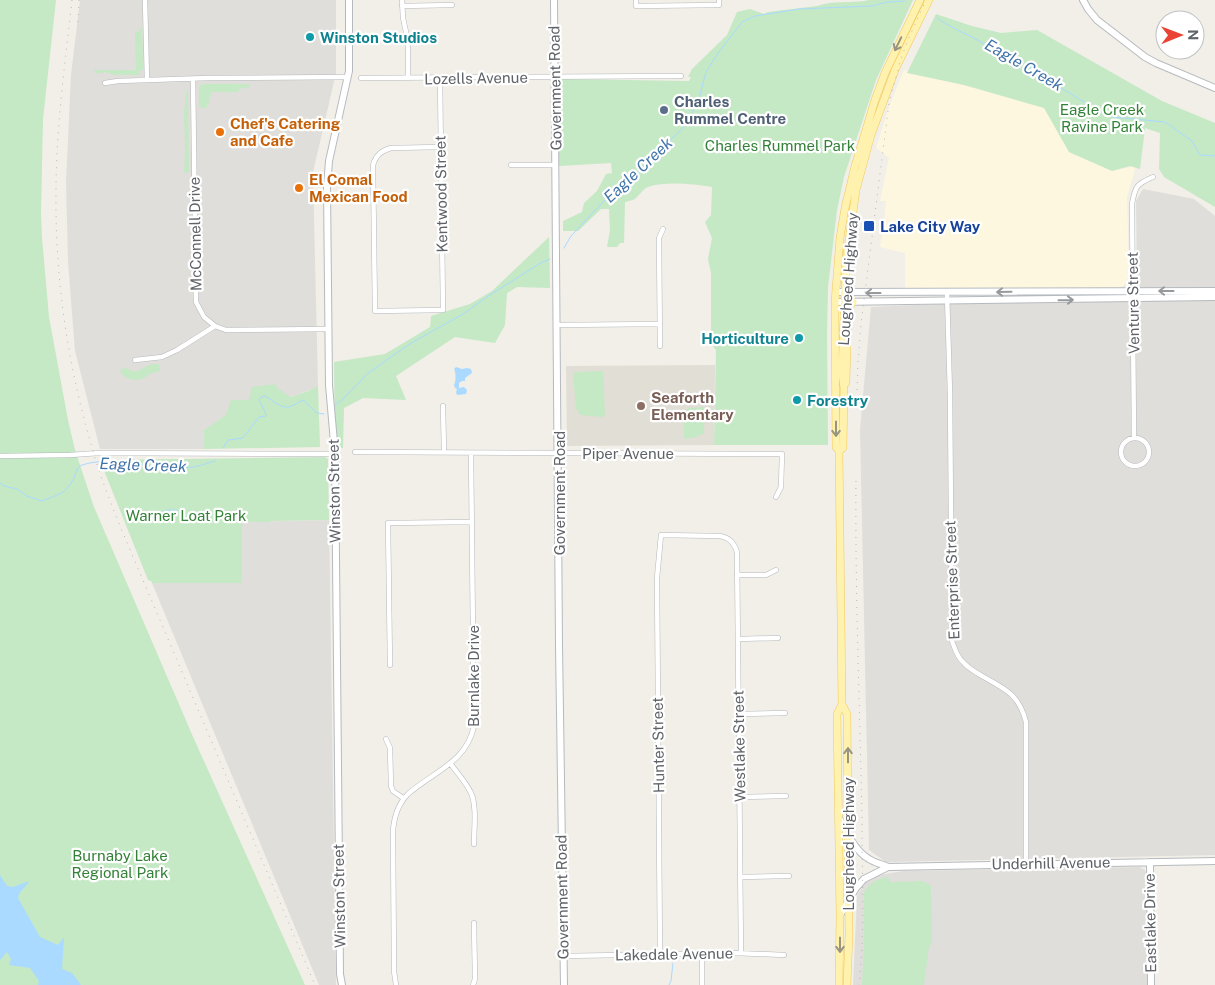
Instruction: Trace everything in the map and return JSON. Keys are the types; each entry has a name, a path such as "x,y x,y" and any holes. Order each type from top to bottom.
{"main road":[{"name":"Lougheed Highway","path":"839,985 840,915 837,714 842,704 839,451 836,447 835,302 840,238 855,166 873,107 885,73 920,0"},
{"name":"Lougheed Highway","path":"839,451 843,448 844,293 854,198 871,135 895,70 929,0"},
{"path":"844,388 847,382 848,311 849,306 853,302"},
{"name":"Lougheed Highway","path":"842,704 848,714 849,935 847,985"}],"street":[{"path":"145,0 146,80"},
{"name":"Winston Street","path":"342,985 340,966 334,454 330,404 327,178 332,145 348,77 349,0"},
{"name":"Government Road","path":"554,0 559,645 564,985"},
{"path":"636,0 636,6 719,2"},
{"path":"1083,0 1097,20 1145,57 1215,88"},
{"path":"408,78 408,41 402,3 452,5"},
{"name":"Lozells Avenue","path":"361,78 681,76"},
{"path":"105,83 146,80 348,77"},
{"name":"Kentwood Street","path":"440,78 441,147 443,310 375,311 373,166 375,160 383,151 391,148 441,147"},
{"name":"McConnell Drive","path":"193,79 196,302 204,317 215,326"},
{"path":"511,165 556,165"},
{"name":"Venture Street","path":"1134,438 1132,204 1133,194 1137,186 1152,177"},
{"path":"660,346 659,238 663,229"},
{"path":"836,292 1215,291"},
{"name":"Enterprise Street","path":"946,292 948,301 952,641 962,662 970,669 1009,692 1018,702 1024,713 1026,722 1026,864"},
{"path":"835,302 1215,297"},
{"path":"558,325 660,324"},
{"path":"136,360 162,357 177,350 215,326 237,331 329,329"},
{"path":"443,406 444,452"},
{"name":"Venture Street","path":"1134,438 1142,440 1148,447 1149,452 1146,461 1139,466 1130,465 1122,454 1126,442 1134,438"},
{"name":"Piper Avenue","path":"355,452 782,454 781,487 776,497"},
{"path":"0,456 93,453 334,454"},
{"name":"Burnlake Drive","path":"403,798 458,756 467,746 474,726 471,453"},
{"path":"390,665 388,523 472,522"},
{"name":"Westlake Street","path":"661,535 720,536 731,541 737,552 741,954"},
{"name":"Hunter Street","path":"660,955 657,578 661,535"},
{"path":"737,575 766,575 776,570"},
{"path":"738,639 778,638"},
{"path":"739,714 785,713"},
{"path":"386,739 390,748 391,786 393,791 403,798 395,815 393,831 394,971 396,985"},
{"path":"450,763 468,788 472,797 474,844"},
{"path":"740,796 786,796"},
{"name":"Underhill Avenue","path":"838,817 848,836 864,855 870,860 888,867 1215,861"},
{"name":"Eastlake Drive","path":"1150,862 1151,985"},
{"name":"Underhill Avenue","path":"840,915 856,888 864,879 888,867"},
{"path":"741,877 788,876"},
{"path":"473,985 475,979 474,923"},
{"path":"702,954 702,985"},
{"name":"Lakedale Avenue","path":"563,956 784,955"}],"shaded area":[{"path":"80,0 336,0 336,73 313,172 318,387 291,397 278,390 250,400 204,430 203,449 100,449 75,351 68,262 66,182 71,75"},
{"path":"904,70 1045,108 1069,152 1112,171 1136,166 1127,197 1129,276 1125,284 1120,288 905,289 905,253 880,247 886,201 880,201 889,158 876,148 890,104"},
{"path":"1143,189 1194,199 1215,216 1215,855 886,862 869,850 860,429 871,307 962,303 1140,301 1137,277 1136,201"},
{"name":"Seaforth Elementary","path":"715,365 714,445 567,446 566,366"},
{"path":"329,520 336,985 319,985 152,583 242,583 242,522"},
{"path":"1140,867 1145,870 1146,874 1147,985 853,985 857,897 866,882 879,875 903,871"}],"green space":[{"name":"Burnaby Lake Regional Park","path":"0,0 56,0 43,119 42,238 49,317 75,450 94,507 194,739 305,985 0,985"},
{"name":"Charles Rummel Park","path":"869,0 913,0 876,80 844,177 837,210 828,287 828,445 714,445 716,350 711,343 711,273 708,259 712,238 705,222 711,215 712,187 671,184 655,185 646,188 635,199 625,202 624,243 620,243 617,247 607,247 610,230 609,209 601,209 578,231 563,231 563,221 582,212 584,203 597,191 606,174 612,173 611,163 559,166 559,131 561,120 559,82 562,79 689,81 691,77 688,77 692,69 727,35 737,12 750,9 764,14 829,3"},
{"name":"Eagle Creek Ravine Park","path":"936,14 1001,33 1037,30 1162,101 1215,123 1215,207 1164,177 1159,169 1160,133 1145,128 1140,169 1130,166 1112,171 1069,152 1044,108 964,85 907,73"},
{"path":"140,27 142,27 143,70 140,70 140,75 115,75 105,72 98,74 93,70 136,70 135,32 140,31"},
{"path":"202,84 249,84 250,87 239,89 238,92 212,92 207,108 199,107 199,89"},
{"path":"186,91 188,91 189,172 184,173 184,114"},
{"path":"549,237 550,288 517,287 507,293 505,325 495,343 455,337 396,376 406,400 363,398 344,408 343,448 335,448 334,362 385,354 430,327 431,316 470,304 492,291"},
{"path":"158,364 160,371 141,379 129,379 120,371 127,368 139,371 149,365"},
{"path":"603,371 605,414 603,417 580,415 576,408 573,375 575,372"},
{"path":"276,384 277,388 291,397 318,386 320,447 203,449 204,430 226,415 231,400 249,400 252,387"},
{"path":"704,407 704,434 684,439 684,416 688,414 688,408"},
{"name":"Warner Loat Park","path":"325,457 328,459 329,520 242,522 242,583 152,583 148,580 101,463 101,460"},
{"path":"888,877 890,882 923,881 931,886 932,942 929,947 924,985 862,985 864,892 874,882"}],"water":[{"path":"456,367 471,369 472,373 465,378 465,381 459,383 459,388 464,387 467,390 466,394 457,395 457,389 454,385 456,377 454,369"},
{"path":"0,875 7,886 13,887 29,881 18,898 40,937 58,945 64,937 62,969 72,973 81,985 38,985 39,981 30,968 9,965 11,959 7,952 0,960"}],"waterway":[{"name":"Eagle Creek","path":"564,248 571,236 601,204 682,129 699,99 706,72 742,22 755,16 799,9 872,6 887,2 905,1"},
{"name":"Eagle Creek","path":"937,18 1046,75 1061,88 1102,113 1113,117 1165,122 1192,141 1200,155 1215,156"},
{"name":"Eagle Creek","path":"335,405 367,374 395,354 550,259"},
{"name":"Eagle Creek","path":"223,448 228,440 243,438 259,417 266,416 259,400 261,397 265,396 284,407 292,406 303,400 317,413 324,414"},
{"name":"Eagle Creek","path":"0,483 42,501 60,494 66,489 73,480 78,468 82,465 109,461 180,468 196,467 215,461"},
{"path":"139,518 153,514 157,515 167,510 177,510"},
{"path":"669,985 673,963"}],"railway":[{"path":"72,0 61,96 56,226 65,323 84,419 99,470 120,526 315,985"},
{"path":"78,22 79,0"},
{"path":"857,390 861,324 889,103 907,42 926,0"},
{"path":"856,481 863,883 863,924 859,985"}],"place":[{"name":"Winston Studios","path":"310,37"},
{"name":"Charles Rummel Centre","path":"664,110"},
{"name":"Chef's Catering and Cafe","path":"220,132"},
{"name":"El Comal Mexican Food","path":"299,188"},
{"name":"Lake City Way","path":"869,226"},
{"name":"Horticulture","path":"799,338"},
{"name":"Forestry","path":"797,400"},
{"name":"Seaforth Elementary","path":"641,406"}]}
